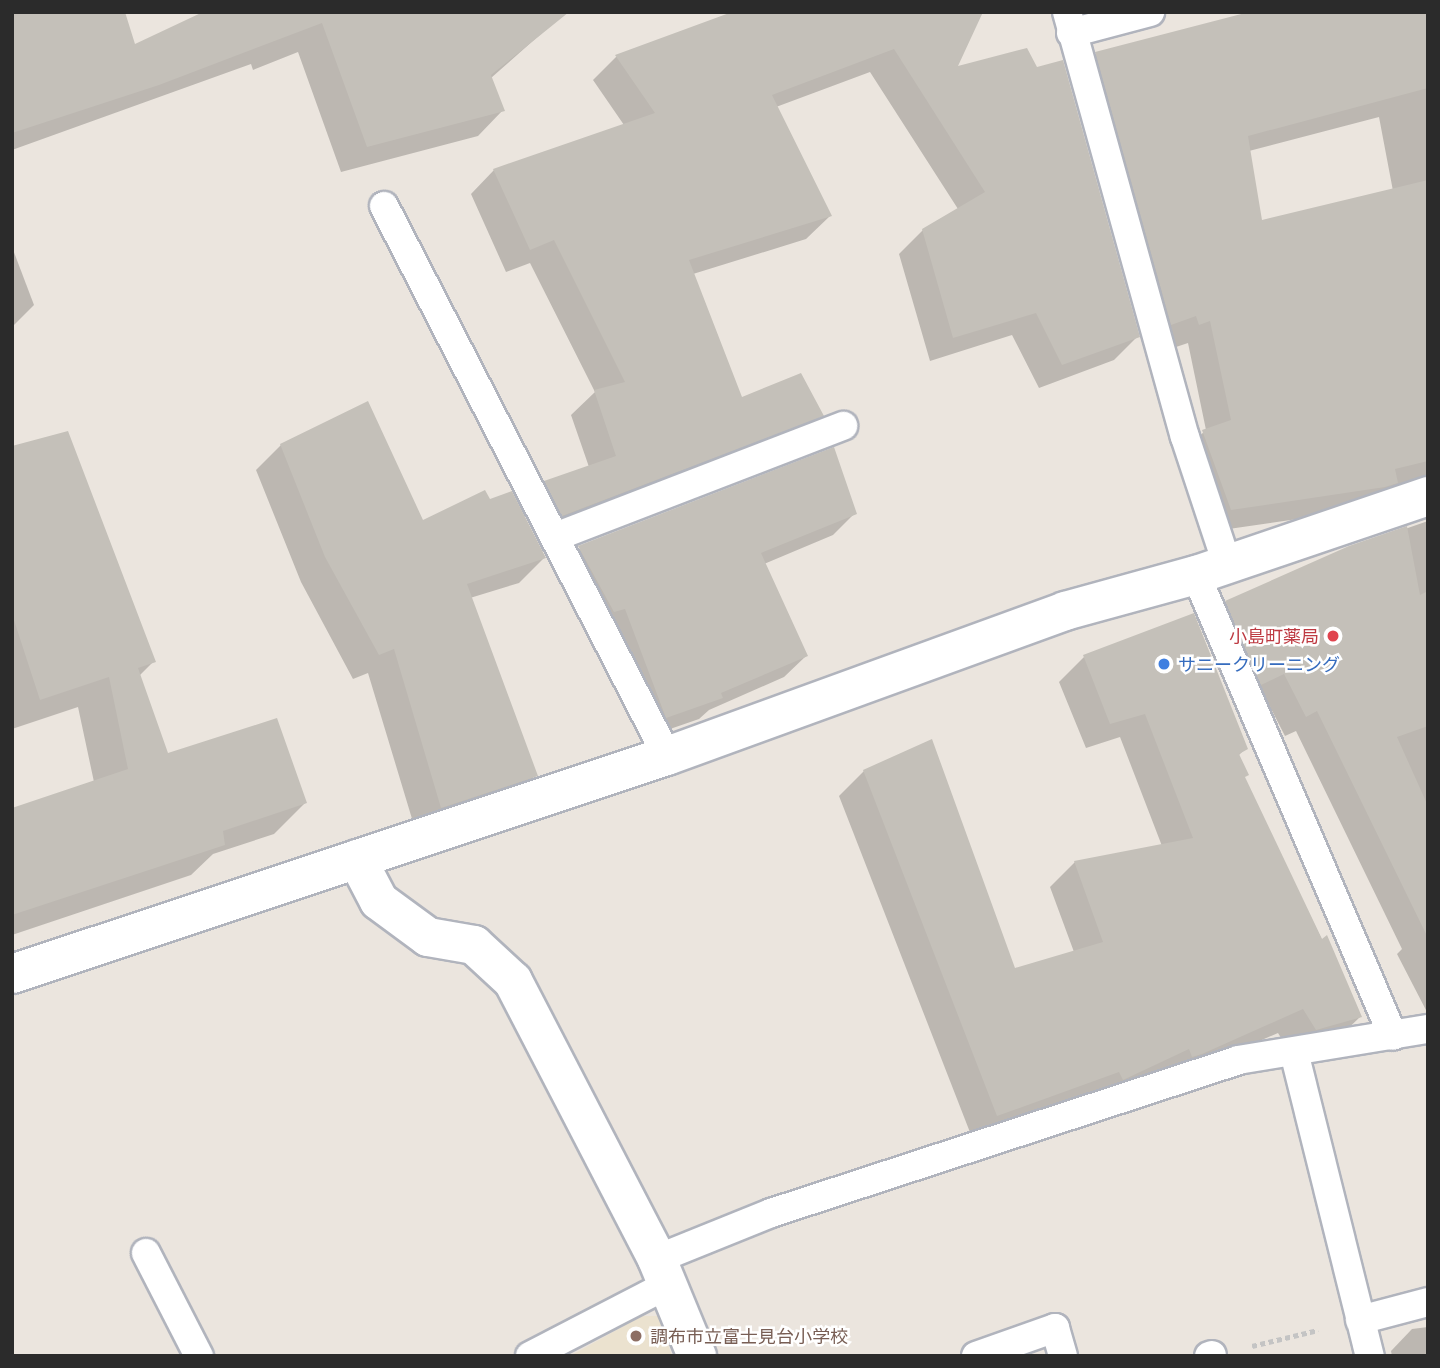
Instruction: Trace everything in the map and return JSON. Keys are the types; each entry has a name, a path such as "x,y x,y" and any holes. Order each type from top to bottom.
{"street":[{"path":"12,974 667,756 1065,611 1211,569 1428,496"},
{"path":"357,859 379,901 428,937 474,945 513,981 663,1272 697,1356"}],"lane":[{"path":"1150,12 1069,22 1185,437 1211,569 1393,1036"},
{"path":"384,206 667,756"},
{"path":"555,537 843,426"},
{"path":"530,1356 663,1272 771,1213 1213,1068 1428,1029"},
{"path":"1294,1052 1370,1356"},
{"path":"146,1253 199,1356"},
{"path":"1360,1320 1428,1302"},
{"path":"976,1356 1055,1328 1063,1356"}],"path":[{"path":"1211,1355 1360,1320"}],"shaded area":[{"name":"調布市立富士見台小学校","path":"642,1316 658,1316 672,1356 570,1356"}],"building":[{"path":"12,12 125,12 135,44 203,12 569,12 491,75 505,111 367,147 322,23 159,85 12,133"},
{"path":"732,12 983,12 958,66 1027,48 1037,67 1063,60 1140,337 1062,365 1036,313 953,338 922,229 985,192 894,49 772,95 832,216 689,260 742,397 801,373 824,416 562,516 544,481 616,456 594,390 625,382 554,240 530,250 493,169 655,113 615,55"},
{"path":"1249,12 1428,12 1428,88 1248,136 1262,220 1428,180 1428,461 1395,469 1398,483 1385,487 1231,510 1202,430 1231,420 1210,321 1199,325 1196,316 1171,325 1095,52"},
{"path":"368,401 423,520 485,490 490,499 512,491 546,558 467,584 538,776 441,808 394,649 379,655 325,557 280,444"},
{"path":"68,431 156,662 138,668 168,753 277,718 307,803 223,831 225,845 12,915 12,808 128,769 109,677 40,700 12,614 12,446"},
{"path":"834,447 857,514 761,553 808,656 721,693 723,698 666,718 625,609 614,612 578,546"},
{"path":"1407,526 1420,595 1428,591 1428,726 1397,737 1428,806 1428,938 1317,711 1306,717 1284,674 1261,685 1225,601 1349,546"},
{"path":"1194,613 1248,749 1239,754 1249,775 1245,777 1322,939 1327,935 1362,1017 1316,1030 1303,1009 1202,1054 1192,1057 1189,1049 1123,1080 1119,1072 997,1116 863,770 932,739 1015,968 1103,942 1074,861 1193,838 1145,714 1110,724 1083,655"}],"place":[{"name":"小島町薬局","path":"1333,636"},
{"name":"サニークリーニング","path":"1164,664"},
{"name":"調布市立富士見台小学校","path":"636,1336"}]}
